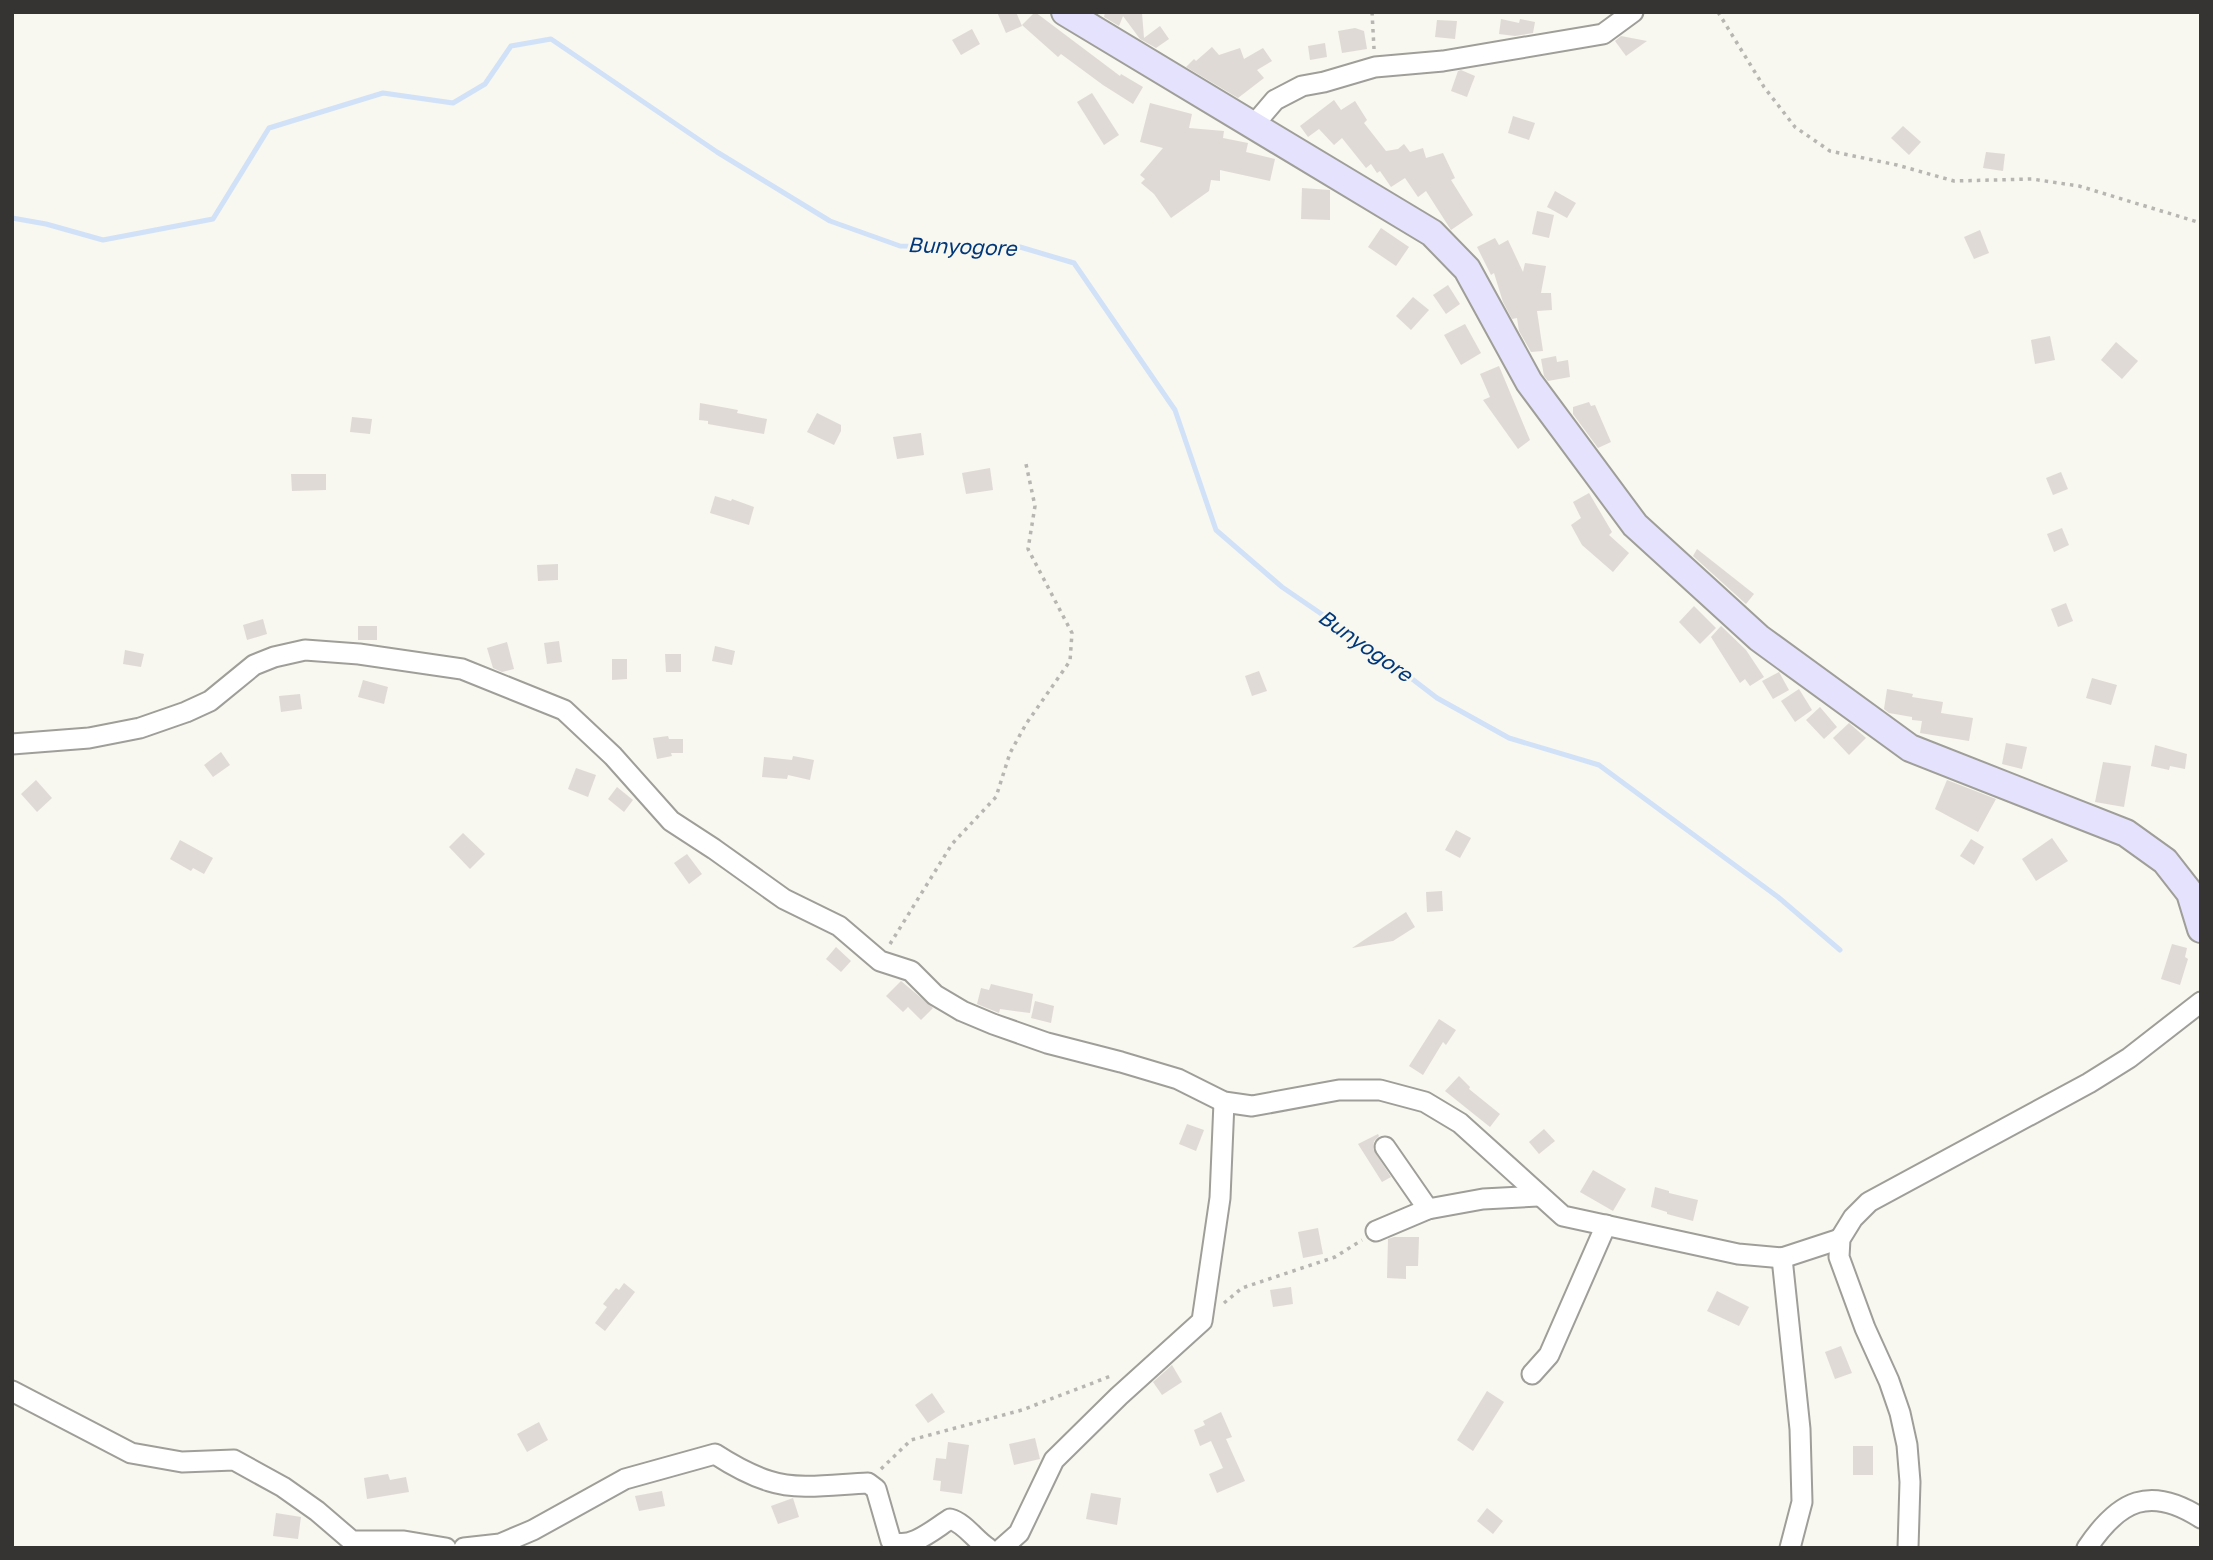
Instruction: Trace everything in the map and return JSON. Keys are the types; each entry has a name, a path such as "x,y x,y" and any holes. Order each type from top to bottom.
{"main road":[{"path":"1065,12 1432,233 1467,269 1529,382 1635,525 1759,638 1910,748 2126,833 2165,861 2190,893 2201,929"}],"street":[{"path":"1252,127 1275,100 1302,86 1375,67 1443,61 1603,34 1633,12"},
{"path":"12,744 89,738 140,728 210,701 254,665 274,657 306,650 359,654 462,669 564,710 612,756 671,821 784,899 839,926 880,961 911,971 935,995 962,1011 993,1024 1047,1043 1178,1079 1224,1102 1252,1106 1339,1090 1380,1090 1425,1102 1460,1123 1563,1216 1738,1254 1782,1258 1840,1239"},
{"path":"1908,1548 1910,1482 1907,1444 1889,1381 1868,1336 1839,1256 1840,1239 1853,1218 1869,1202 2089,1083 2129,1058 2201,1002"},
{"path":"1002,1548 1019,1533 1054,1460 1119,1396 1202,1321 1220,1198 1224,1102"},
{"path":"1385,1147 1428,1209"},
{"path":"1376,1231 1428,1209 1483,1199 1538,1196"},
{"path":"1532,1374 1549,1355 1606,1225"},
{"path":"1782,1258 1800,1429 1802,1502 1790,1548"},
{"path":"12,1391 131,1453 182,1462 234,1460 317,1511 352,1541 404,1541 446,1548"},
{"path":"464,1548 500,1544 533,1530 625,1479 715,1454 737,1468 771,1482 807,1486 868,1483 876,1489 891,1541 894,1543 912,1542 950,1519 988,1548"},
{"path":"2087,1548 2102,1526 2124,1508 2143,1500 2163,1500 2184,1507 2201,1518"}],"path":[{"path":"1372,12 1375,67"},
{"path":"1718,12 1764,87 1795,127 1830,151 1897,165 1954,181 2032,179 2079,186 2201,223"},
{"path":"880,961 952,844 996,797 1010,753 1026,723 1070,662 1072,633 1028,549 1035,506 1026,464"},
{"path":"1202,1321 1242,1288 1335,1257 1376,1231"},
{"path":"868,1483 911,1440 1022,1410 1115,1375"}],"building":[{"path":"997,12 1016,12 1022,26 1006,33"},
{"path":"1035,12 1120,76 1121,74 1143,87 1133,104 1061,54 1058,57 1022,25"},
{"path":"1105,12 1142,13 1144,38 1160,26 1169,39 1156,48 1140,39 1123,16 1119,26 1104,17"},
{"path":"1501,19 1519,23 1520,19 1535,22 1533,33 1515,36 1499,34"},
{"path":"1437,20 1457,21 1455,39 1435,37"},
{"path":"1355,28 1364,31 1367,49 1342,53 1338,31"},
{"path":"972,29 980,44 961,55 952,40"},
{"path":"1621,36 1647,41 1626,56 1615,41"},
{"path":"1325,43 1327,57 1310,60 1308,46"},
{"path":"1212,47 1219,55 1240,48 1244,59 1263,48 1272,61 1257,70 1264,78 1238,98 1186,67"},
{"path":"1458,71 1475,76 1467,97 1451,91"},
{"path":"1092,93 1119,135 1104,145 1077,102"},
{"path":"1334,100 1341,110 1355,101 1367,120 1364,123 1386,151 1398,149 1404,144 1410,152 1423,148 1426,158 1443,153 1455,178 1451,180 1473,215 1451,230 1426,191 1418,197 1405,178 1391,187 1380,171 1377,173 1371,164 1366,168 1342,138 1334,145 1319,129 1308,137 1300,126"},
{"path":"1150,103 1192,114 1189,128 1224,131 1223,138 1248,143 1246,152 1275,159 1270,181 1220,170 1220,181 1211,180 1209,191 1171,218 1154,194 1141,183 1145,179 1140,175 1163,148 1140,142"},
{"path":"1513,116 1535,123 1529,140 1508,133"},
{"path":"1903,126 1921,142 1909,155 1891,138"},
{"path":"1986,152 2005,154 2003,171 1983,168"},
{"path":"1302,188 1330,190 1330,220 1301,219"},
{"path":"1555,191 1576,203 1567,218 1547,207"},
{"path":"1537,211 1554,215 1549,238 1532,234"},
{"path":"1381,228 1409,247 1396,266 1368,247"},
{"path":"1980,230 1989,253 1974,259 1964,237"},
{"path":"1495,238 1499,245 1508,240 1523,272 1525,263 1546,266 1541,293 1551,293 1552,310 1537,311 1543,351 1531,352 1519,331 1517,318 1512,319 1503,302 1494,273 1491,275 1477,247"},
{"path":"1448,285 1460,304 1446,314 1433,295"},
{"path":"1413,297 1429,310 1411,330 1396,316"},
{"path":"1465,324 1481,353 1461,365 1444,335"},
{"path":"2050,336 2055,360 2035,364 2031,340"},
{"path":"2116,342 2138,361 2122,379 2101,360"},
{"path":"1556,356 1557,362 1568,360 1570,377 1548,381 1544,376 1541,359"},
{"path":"1499,366 1530,440 1518,449 1483,400 1490,397 1480,374"},
{"path":"1589,402 1591,406 1595,405 1611,442 1598,448 1573,414 1573,407"},
{"path":"700,403 767,419 764,434 699,420"},
{"path":"817,413 841,425 834,445 807,432"},
{"path":"352,417 372,419 370,434 350,432"},
{"path":"921,433 924,455 897,459 893,437"},
{"path":"990,468 993,490 966,494 962,473"},
{"path":"2061,472 2068,489 2053,495 2046,478"},
{"path":"291,474 326,474 326,490 292,491"},
{"path":"1589,493 1612,532 1609,535 1629,553 1613,572 1582,545 1571,525 1581,518 1573,502"},
{"path":"715,496 754,507 749,525 710,513"},
{"path":"2062,528 2069,545 2054,552 2047,534"},
{"path":"1697,549 1754,594 1746,604 1693,556"},
{"path":"558,564 558,580 538,581 537,565"},
{"path":"2066,603 2073,621 2058,627 2051,609"},
{"path":"1694,606 1716,628 1700,644 1679,622"},
{"path":"263,619 267,634 247,640 243,625"},
{"path":"358,626 377,626 377,640 358,640"},
{"path":"1721,626 1746,650 1764,677 1750,686 1745,679 1740,683 1711,637"},
{"path":"559,641 562,662 547,664 544,643"},
{"path":"507,642 514,669 502,672 493,668 487,648"},
{"path":"715,646 735,651 732,665 712,661"},
{"path":"125,650 144,654 141,667 123,664"},
{"path":"665,654 681,654 681,672 666,672"},
{"path":"612,659 627,659 627,679 612,680"},
{"path":"1259,671 1267,691 1252,696 1245,676"},
{"path":"1779,672 1789,690 1773,699 1762,681"},
{"path":"2092,678 2117,685 2111,705 2086,698"},
{"path":"363,680 388,687 384,704 358,697"},
{"path":"1799,689 1812,710 1795,722 1781,701"},
{"path":"1887,689 1913,694 1912,697 1943,702 1941,713 1973,718 1969,741 1920,733 1922,721 1889,713 1884,709"},
{"path":"300,694 302,709 281,712 279,696"},
{"path":"1820,707 1837,727 1824,739 1806,720"},
{"path":"1849,723 1866,738 1849,755 1833,738"},
{"path":"668,736 669,739 683,739 683,753 671,753 672,756 657,759 653,738"},
{"path":"2006,743 2027,747 2022,769 2002,764"},
{"path":"2155,745 2187,754 2185,769 2170,766 2169,770 2151,766"},
{"path":"221,752 230,765 213,777 204,765"},
{"path":"793,756 814,760 810,780 788,775 787,779 762,777 764,757 792,760"},
{"path":"2103,762 2131,766 2124,807 2095,802"},
{"path":"576,768 596,775 588,797 568,789"},
{"path":"36,780 52,798 37,812 21,794"},
{"path":"1947,780 1996,799 1978,832 1935,809"},
{"path":"617,787 633,800 624,812 608,799"},
{"path":"1456,830 1471,838 1460,858 1445,850"},
{"path":"463,833 485,854 470,869 449,847"},
{"path":"2052,838 2068,861 2036,881 2022,859"},
{"path":"1971,839 1984,847 1974,865 1960,856"},
{"path":"180,840 213,858 204,874 193,868 191,871 170,859"},
{"path":"687,854 702,874 689,884 674,863"},
{"path":"1442,891 1443,911 1427,912 1426,892"},
{"path":"1406,912 1415,927 1393,941 1352,948"},
{"path":"2172,944 2187,948 2185,957 2188,959 2180,985 2161,979"},
{"path":"836,947 851,961 841,972 826,959"},
{"path":"901,981 933,1008 921,1020 908,1007 903,1012 886,996"},
{"path":"991,984 1033,994 1030,1013 1000,1009 999,1013 977,1004 981,988 989,990"},
{"path":"1035,1001 1054,1006 1051,1023 1031,1018"},
{"path":"1439,1019 1456,1030 1446,1045 1443,1042 1423,1075 1409,1066"},
{"path":"1459,1076 1469,1089 1500,1114 1490,1127 1445,1091"},
{"path":"1187,1124 1204,1130 1196,1151 1179,1144"},
{"path":"1544,1129 1555,1141 1539,1154 1529,1142"},
{"path":"1378,1134 1373,1149 1391,1177 1382,1182 1358,1144"},
{"path":"1593,1170 1626,1189 1613,1211 1580,1192"},
{"path":"1655,1187 1698,1200 1693,1221 1651,1207"},
{"path":"1318,1228 1323,1254 1303,1258 1298,1232"},
{"path":"1419,1237 1418,1266 1406,1266 1406,1279 1387,1278 1388,1239"},
{"path":"624,1283 635,1292 605,1331 595,1323 607,1307 603,1304 616,1288 619,1290"},
{"path":"1291,1287 1293,1304 1273,1307 1270,1290"},
{"path":"1717,1291 1749,1307 1739,1326 1707,1311"},
{"path":"1841,1346 1852,1373 1835,1379 1825,1352"},
{"path":"1172,1365 1182,1382 1162,1395 1153,1382"},
{"path":"1487,1391 1504,1402 1473,1451 1457,1440"},
{"path":"932,1393 945,1412 928,1423 915,1405"},
{"path":"1221,1412 1232,1437 1226,1439 1245,1481 1217,1493 1209,1474 1223,1468 1211,1441 1200,1446 1194,1430 1205,1425 1203,1421"},
{"path":"539,1422 548,1440 527,1452 517,1434"},
{"path":"1035,1438 1040,1459 1014,1465 1009,1444"},
{"path":"948,1442 969,1445 962,1494 940,1491 941,1481 933,1480 936,1458 946,1459"},
{"path":"1853,1446 1873,1446 1873,1475 1853,1475"},
{"path":"388,1474 390,1480 406,1477 409,1492 367,1499 364,1478"},
{"path":"662,1491 665,1506 639,1511 635,1496"},
{"path":"1091,1493 1121,1498 1117,1525 1086,1519"},
{"path":"793,1498 799,1517 778,1524 771,1506"},
{"path":"1487,1508 1503,1521 1493,1534 1477,1521"},
{"path":"276,1513 301,1517 298,1539 273,1536"}],"waterway":[{"name":"Bunyogore","path":"12,218 46,224 103,240 213,219 269,128 383,93 453,103 485,84 511,46 551,39 717,152 830,221 900,246 1020,247 1074,263 1175,410 1216,530 1282,587 1377,652 1437,698 1509,738 1599,765 1778,897 1840,950"}]}
